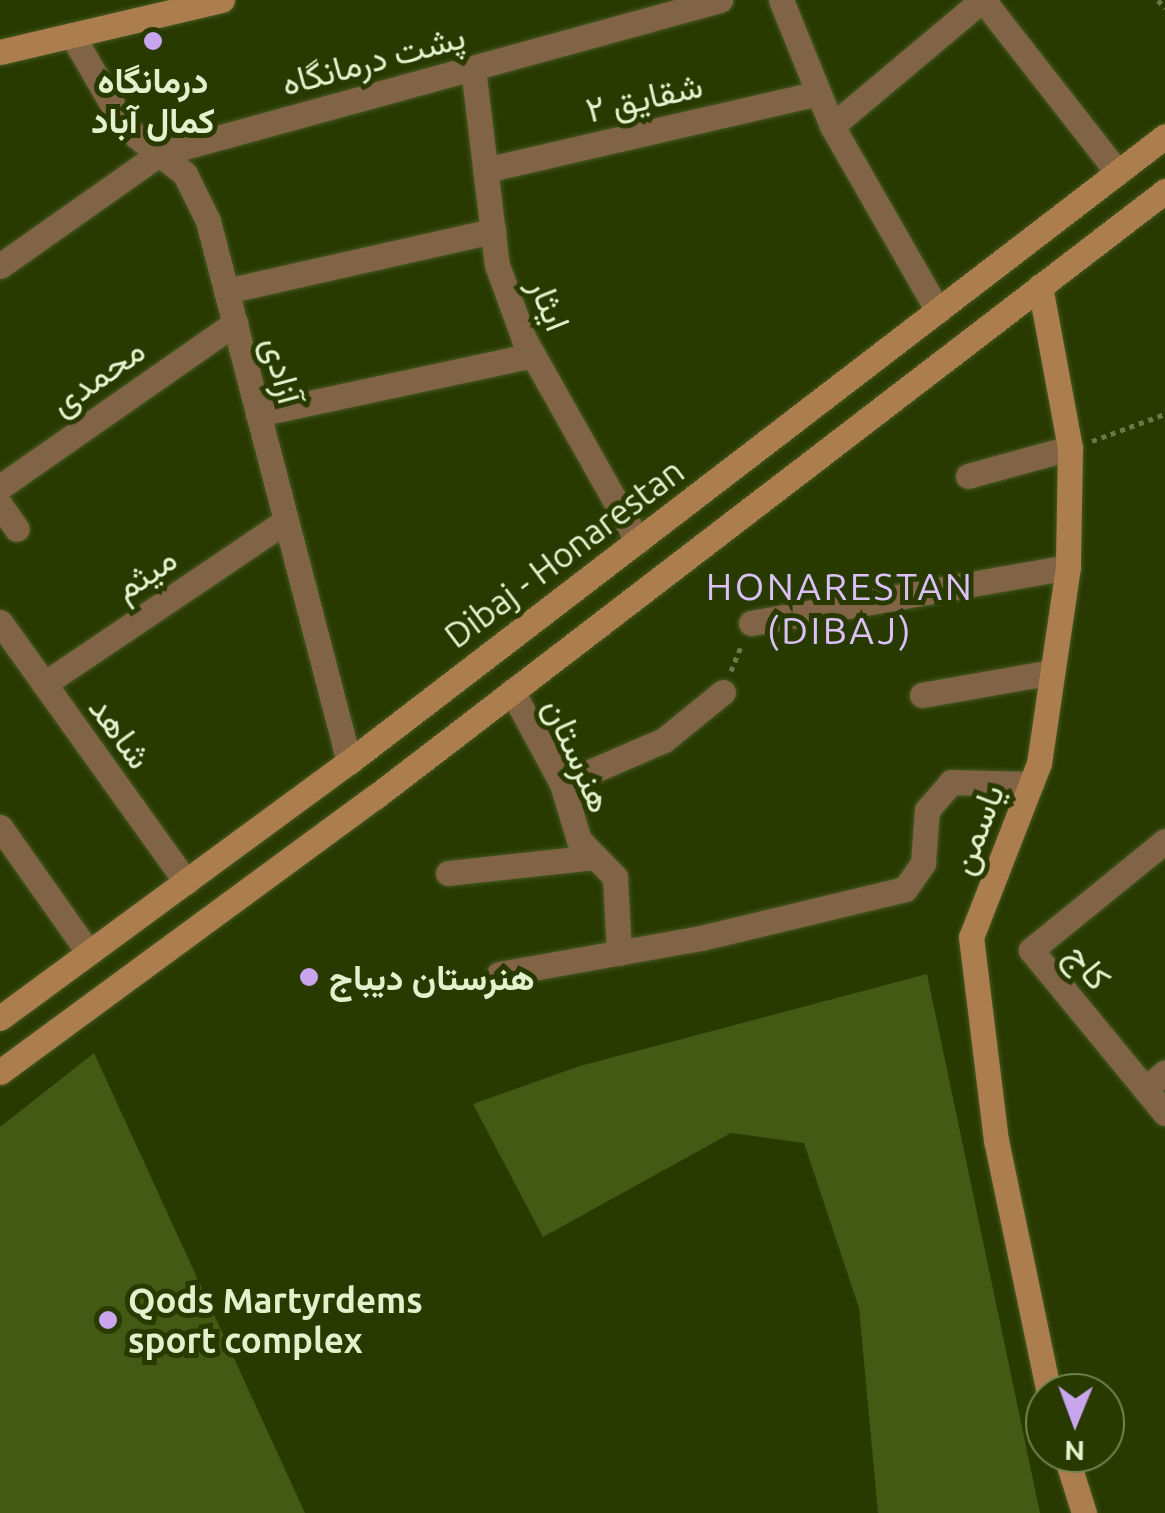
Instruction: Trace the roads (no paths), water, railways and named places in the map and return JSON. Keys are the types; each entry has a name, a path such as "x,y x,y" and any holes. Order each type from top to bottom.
{"main road":[{"path":"0,52 222,0"},
{"name":"Dibaj - Honarestan","path":"0,1018 348,762 1165,136"},
{"path":"0,1072 374,797 1165,191"},
{"name":"یاسمن","path":"1040,286 1070,448 1068,566 1039,762 971,937 996,1140 1045,1373"},
{"path":"348,762 374,797"},
{"path":"1071,1473 1084,1513"}],"street":[{"name":"پشت درمانگاه","path":"0,266 159,154 720,0"},
{"path":"781,0 832,126 938,311"},
{"path":"832,126 982,0 1118,172"},
{"name":"آزادی","path":"72,36 126,128 185,174 208,222 348,762"},
{"name":"ایثار","path":"473,68 497,264 533,355 638,541"},
{"name":"شقایق ۲","path":"485,170 818,92"},
{"path":"226,291 493,231"},
{"name":"محمدی","path":"0,486 235,324"},
{"path":"258,414 533,355"},
{"path":"968,476 1070,448"},
{"path":"0,505 18,530"},
{"name":"میثم","path":"44,684 286,521"},
{"path":"751,624 1068,566"},
{"name":"شاهد","path":"0,622 186,882"},
{"path":"922,695 1052,672"},
{"name":"هنرستان","path":"512,692 562,784 579,840 615,877 619,953"},
{"path":"562,784 664,740 722,692"},
{"path":"500,974 832,909 905,889 924,864 926,810 951,782 1031,784"},
{"path":"0,826 89,953"},
{"name":"کاج","path":"1165,841 1031,950 1165,1113"},
{"path":"448,872 595,857"},
{"path":"1145,1088 1165,1072"}],"place":[{"name":"درمانگاه کمال آباد","path":"153,41"},
{"name":"هنرستان دیباج","path":"309,977"},
{"name":"Qods Martyrdems sport complex","path":"108,1320"}],"district":[{"name":"HONARESTAN (DIBAJ)","path":"840,609"}]}
